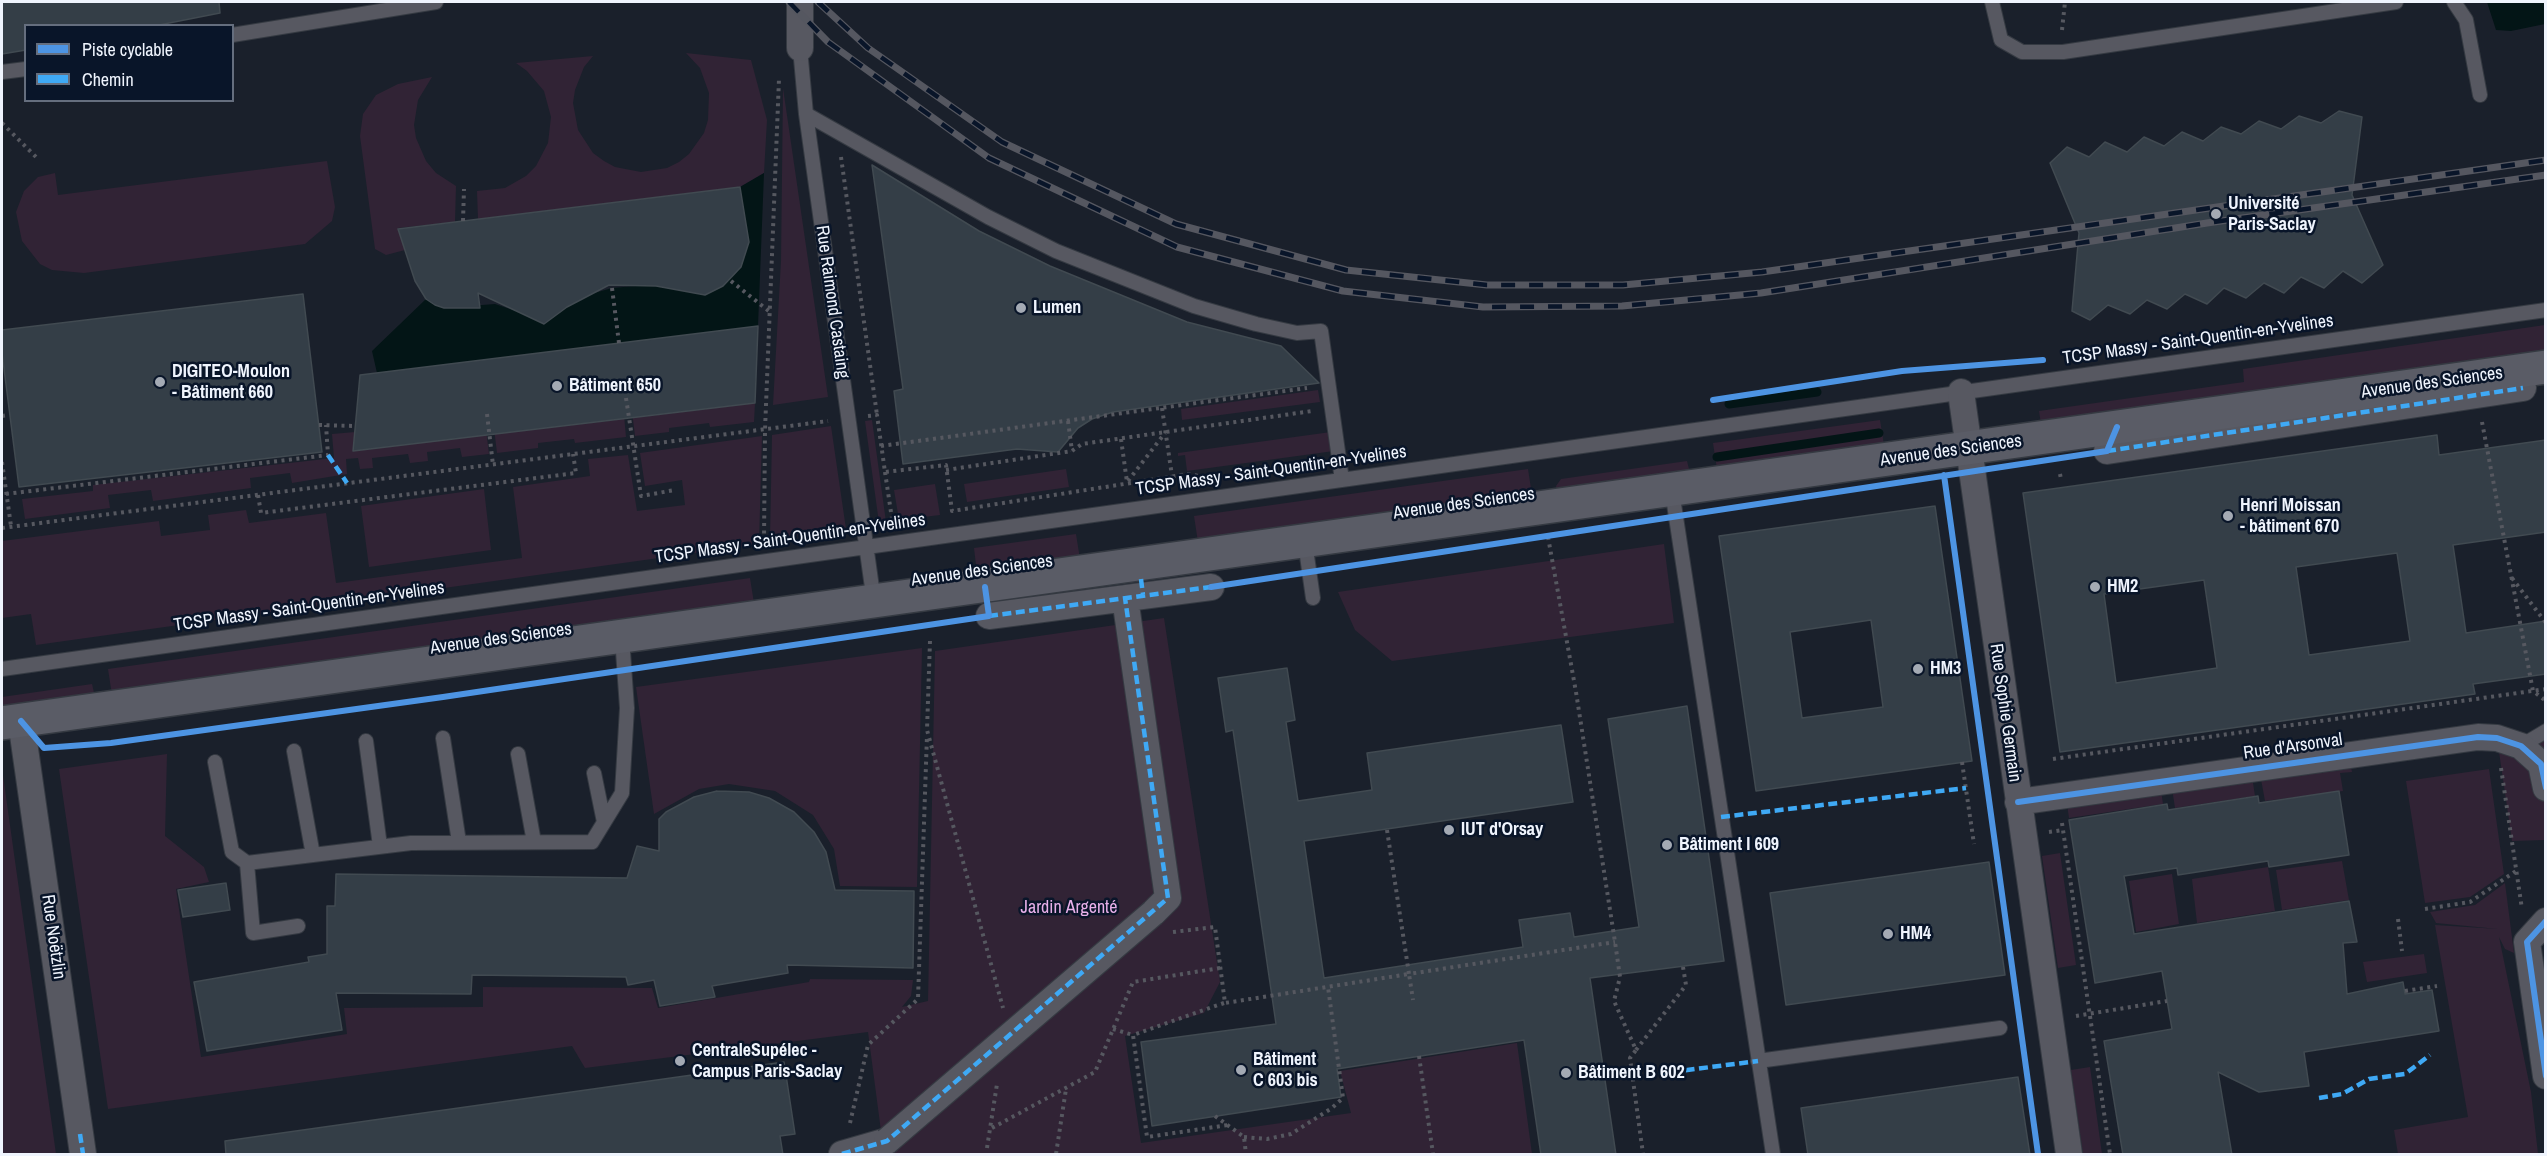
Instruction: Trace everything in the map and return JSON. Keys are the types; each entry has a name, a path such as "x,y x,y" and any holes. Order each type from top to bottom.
{"street":[{"name":"Rue Raimond Castaing","path":"800,2 800,48"},
{"path":"2107,452 2479,394 2534,377"},
{"name":"Avenue des Sciences","path":"11,722 1967,449 2534,377"},
{"name":"Rue Sophie Germain","path":"1961,392 1967,449 2069,1155"},
{"path":"989,616 1136,591 1211,586"},
{"path":"842,1143 887,1141 1168,898 1136,591"},
{"name":"Rue Noëtzlin","path":"11,722 82,1144"},
{"name":"Rue d'Arsonval","path":"2018,802 2478,736 2497,738 2521,746 2541,764 2546,788"},
{"path":"2546,921 2527,942 2546,1076"}],"lane":[{"path":"234,35 436,2"},
{"path":"1992,2 2001,40 2022,52 2062,52 2396,2"},
{"path":"2454,2 2466,20 2480,95"},
{"name":"Rue Raimond Castaing","path":"800,48 806,114 874,602"},
{"path":"2,72 24,69"},
{"path":"806,114 988,217 1056,251 1194,306 1297,333 1321,331 1342,480"},
{"name":"TCSP Massy - Saint-Quentin-en-Yvelines","path":"2,669 2546,310"},
{"path":"1672,490 1773,1155"},
{"path":"1305,542 1313,598"},
{"path":"215,762 232,852 247,863 411,843 592,842 622,793 627,708 622,637"},
{"path":"2521,746 2546,731"},
{"path":"443,738 459,842"},
{"path":"366,741 381,846"},
{"path":"294,751 313,855"},
{"path":"518,754 534,842"},
{"path":"594,774 604,822"},
{"path":"247,863 253,933 298,926"},
{"path":"1758,1061 2000,1028"}],"path":[{"path":"2061,37 2065,2"},
{"path":"764,541 765,430 779,68"},
{"path":"2,123 38,159"},
{"path":"837,131 892,519"},
{"path":"463,221 464,189"},
{"path":"731,281 770,313"},
{"path":"612,288 619,343"},
{"path":"881,446 1329,385"},
{"path":"2479,394 2533,691 2546,701"},
{"path":"626,398 641,496 675,490"},
{"path":"1162,408 1172,476"},
{"path":"946,470 1072,451 1082,444 1332,408"},
{"path":"487,414 493,465"},
{"path":"2,416 9,415"},
{"path":"2,528 877,415"},
{"path":"1068,421 1072,451"},
{"path":"319,425 356,426"},
{"path":"6,494 328,454 326,425"},
{"path":"1127,482 1166,432"},
{"path":"1121,439 1128,491"},
{"path":"258,495 261,513 576,473 573,454"},
{"path":"2,462 11,526"},
{"path":"885,472 946,465 952,511 1127,482 1172,476 1210,475"},
{"path":"2060,474 2061,479"},
{"path":"1537,538 1560,534"},
{"path":"1548,536 1576,692 1620,977 1614,1001 1636,1050"},
{"path":"2511,578 2546,623"},
{"path":"842,1143 850,1123 868,1044 918,999 930,641"},
{"path":"2053,759 2546,689"},
{"path":"927,730 1004,1012"},
{"path":"2497,738 2527,942"},
{"path":"1962,762 1974,844"},
{"path":"1387,830 1413,1000"},
{"path":"2063,830 2110,1155"},
{"path":"2425,909 2470,902 2516,871"},
{"path":"2398,919 2402,951"},
{"path":"1173,932 1215,927 1225,1003"},
{"path":"1113,1029 1133,1035 1225,1003 1615,942"},
{"path":"1643,1155 1630,1058 1686,985 1683,967"},
{"path":"992,1128 1095,1072 1133,982 1220,968"},
{"path":"2405,991 2437,986"},
{"path":"1215,1116 1245,1137 1267,1139 1291,1134 1332,1108 1343,1098 1328,987"},
{"path":"2069,1017 2167,1001"},
{"path":"1133,1035 1147,1137 1228,1125"},
{"path":"1419,1056 1433,1155"},
{"path":"987,1148 992,1128 997,1082"},
{"path":"1056,1155 1066,1088"},
{"path":"1245,1137 1246,1155"}],"green space":[{"path":"686,53 751,60 767,120 764,173 740,187 478,219 477,191 505,188 526,176 536,166 548,143 551,117 544,91 527,71 516,63 593,56 584,67 575,90 573,103 578,130 593,153 604,161 615,167 641,172 667,168 679,162 689,154 704,133 708,120 709,93 700,68"},
{"path":"432,77 418,100 414,125 416,138 426,161 436,173 456,186 455,222 398,228 405,250 386,255 375,249 360,136 363,114 376,95 398,84"},
{"path":"783,88 828,397 773,405 781,261"},
{"path":"327,161 335,207 332,221 305,244 84,273 52,270 40,264 22,241 16,212 24,191 38,177 55,173 58,195"},
{"path":"2545,325 2545,353 2041,424 2039,411 2244,382 2243,369"},
{"path":"1318,390 1320,402 1182,420 1181,409"},
{"path":"631,403 641,417 755,403 754,422 710,427 709,423 669,428 669,432 635,436"},
{"path":"623,404 626,437 575,443 574,439 538,443 538,448 497,453 493,420 503,433 616,420"},
{"path":"872,420 886,522 879,523 865,421"},
{"path":"1880,420 1884,445 1717,469 1713,443"},
{"path":"485,421 489,454 462,457 460,448 427,452 428,461 410,463 408,454 372,458 373,468 360,469 358,458 346,459 347,474 292,483 290,473 250,478 251,488 153,501 151,490 108,495 110,508 25,519 22,499 93,491 93,485 334,458 332,434 355,432 354,451 477,436"},
{"path":"831,426 846,529 770,539 772,435"},
{"path":"1331,432 1334,451 1187,471 1185,455 1178,456 1178,453"},
{"path":"762,436 759,544 36,645 31,614 2,618 2,541 159,521 161,536 210,530 208,515 246,510 249,523 326,513 336,583 522,558 513,487 590,476 588,459 628,455 637,511 685,505 682,480 645,486 640,453"},
{"path":"1687,461 1690,473 1557,491 1556,486 1561,479"},
{"path":"1066,469 1069,487 967,502 964,484"},
{"path":"1528,469 1532,495 1198,542 1194,516"},
{"path":"935,484 940,515 899,520 894,490"},
{"path":"484,489 491,550 369,567 361,506"},
{"path":"1076,534 1080,559 977,574 974,548"},
{"path":"1664,544 1674,623 1392,661 1355,630 1338,592"},
{"path":"750,578 754,603 112,695 108,669"},
{"name":"Jardin Argenté","path":"1164,618 1220,982 1204,1013 1125,1036 1141,1143 1351,1113 1340,1071 1517,1043 1532,1154 884,1154 868,1032 585,1068 572,1046 108,1109 59,769 167,754 165,836 204,867 209,882 176,889 201,1057 347,1034 344,1008 483,1007 483,987 652,988 658,1008 809,982 810,979 913,980 911,996 902,1007 928,1001 935,651"},
{"path":"922,648 917,887 840,886 834,849 813,815 775,791 729,784 699,789 654,814 636,687"},
{"path":"92,684 95,697 2,710 2,697"},
{"path":"2545,731 2545,840 2512,841 2497,738 2541,763 2538,734"},
{"path":"2348,750 2352,772 2340,773 2343,791 2265,801 2258,763"},
{"path":"2250,763 2255,796 2175,808 2170,775"},
{"path":"2,768 56,1154 2,1154"},
{"path":"2489,769 2504,874 2470,897 2425,903 2406,781"},
{"path":"2159,776 2163,804 2069,818 2065,791"},
{"path":"2060,853 2076,965 2058,968 2042,856"},
{"path":"2342,861 2349,900 2282,910 2276,870"},
{"path":"2268,867 2275,911 2197,923 2192,879"},
{"path":"2172,874 2179,924 2136,932 2129,881"},
{"path":"2505,883 2514,953 2505,949 2499,937 2531,1092 2538,1154 2398,1154 2394,1130 2468,1117 2435,925 2498,929 2436,923 2430,912 2475,905"},
{"path":"2424,954 2427,973 2367,982 2363,962"},
{"path":"2090,1067 2102,1154 2083,1154 2071,1070"}],"shaded area":[{"path":"2487,2 2545,2 2545,24 2511,31 2496,30"},
{"path":"764,173 758,326 377,373 372,351 426,299 444,308 495,304 540,319 591,294 612,288 647,285 708,292 723,286 741,267 749,242 740,187"}],"building":[{"path":"2,2 219,2 220,13 164,24 24,24 24,50 2,54"},
{"name":"Université Paris-Saclay","path":"2339,111 2362,117 2352,195 2383,265 2362,283 2343,271 2324,288 2301,277 2284,293 2264,283 2246,298 2224,288 2207,304 2185,294 2167,309 2147,300 2130,314 2108,305 2090,320 2072,311 2079,233 2050,163 2067,147 2089,157 2105,142 2127,152 2144,137 2164,146 2182,132 2203,141 2221,127 2241,134 2259,121 2281,129 2299,116 2321,123"},
{"name":"Lumen","path":"872,165 979,231 1050,266 1187,322 1281,346 1319,383 1113,412 1092,419 1078,428 1058,452 1017,449 903,464 894,391 903,389"},
{"path":"740,187 749,242 741,267 723,286 705,295 656,286 609,285 567,307 544,324 478,293 480,308 444,308 435,305 426,299 415,281 398,229"},
{"name":"DIGITEO-Moulon - Bâtiment 660","path":"303,294 322,452 19,487 2,353 2,330"},
{"name":"Bâtiment 650","path":"758,326 755,403 353,451 360,375"},
{"name":"HM2","path":"2437,435 2439,455 2546,440 2546,532 2453,545 2466,633 2546,621 2546,674 2473,684 2475,694 2060,752 2023,493","holes":["2397,553 2410,641 2309,655 2296,567","2204,580 2217,668 2116,683 2104,594"]},
{"name":"HM3","path":"1935,506 1972,761 1756,791 1719,536","holes":["1871,620 1883,707 1802,718 1790,632"]},
{"path":"1287,668 1295,720 1286,722 1298,801 1372,790 1367,753 1561,725 1573,802 1304,841 1324,978 1523,947 1519,920 1570,913 1574,937 1639,927 1608,719 1687,706 1724,961 1590,978 1616,1155 1541,1155 1524,1040 1337,1069 1341,1097 1152,1126 1141,1042 1276,1024 1233,730 1226,732 1218,678"},
{"path":"717,791 749,792 769,798 794,812 814,832 826,852 835,890 914,891 913,968 787,965 788,973 712,986 715,997 660,1006 654,980 628,985 626,977 472,975 471,994 336,993 342,1030 207,1051 194,982 309,962 308,957 327,954 327,906 335,906 336,874 627,878 637,846 659,851 659,819 666,812 694,797"},
{"path":"2339,791 2349,855 2269,867 2268,861 2178,875 2177,868 2124,876 2134,934 2349,901 2357,942 2343,943 2347,994 2403,982 2405,994 2432,990 2439,1031 2304,1052 2309,1086 2259,1092 2218,1072 2232,1155 2123,1155 2104,1041 2172,1029 2162,971 2095,983 2069,820 2167,804 2168,810 2258,796 2259,803"},
{"name":"HM4","path":"1989,862 2005,975 1786,1005 1770,893"},
{"path":"226,883 230,910 183,917 178,890"},
{"path":"784,1062 795,1134 780,1136 783,1155 226,1155 225,1141"},
{"path":"2018,1077 2030,1155 1808,1155 1801,1108"}],"waterway":[{"path":"1729,404 1817,392"},
{"path":"1717,457 1879,433"}],"railway":[{"path":"789,2 828,42 989,158 1177,247 1343,291 1483,307 1622,306 1761,293 2207,223 2546,175"},
{"path":"818,2 868,48 1002,142 1176,224 1346,270 1487,285 1623,285 1762,272 2546,160"}],"marked path":[{"path":"2107,451 2523,388"},
{"path":"328,455 347,483"},
{"path":"1141,579 1143,595"},
{"path":"989,616 1211,587"},
{"path":"842,1154 887,1141 1168,898 1125,598"},
{"path":"1721,817 1966,788"},
{"path":"2319,1098 2342,1094 2369,1079 2405,1074 2430,1055"},
{"path":"1632,1077 1758,1061"},
{"path":"80,1134 83,1154"}],"cycle path":[{"path":"1713,400 1902,371 2043,360"},
{"path":"1211,587 2107,451 2117,427"},
{"path":"1944,475 2038,1154"},
{"path":"21,721 44,748 111,743 443,697 989,616 985,587"},
{"path":"2018,802 2478,737 2497,738 2521,746 2541,764 2546,788"},
{"path":"2546,921 2527,942 2546,1076"}],"place":[{"name":"Université Paris-Saclay","path":"2216,214"},
{"name":"Lumen","path":"1021,308"},
{"name":"DIGITEO-Moulon - Bâtiment 660","path":"160,382"},
{"name":"Bâtiment 650","path":"557,386"},
{"name":"Henri Moissan - bâtiment 670","path":"2228,516"},
{"name":"HM2","path":"2095,587"},
{"name":"HM3","path":"1918,669"},
{"name":"IUT d'Orsay","path":"1449,830"},
{"name":"Bâtiment I 609","path":"1667,845"},
{"name":"HM4","path":"1888,934"},
{"name":"CentraleSupélec - Campus Paris-Saclay","path":"680,1061"},
{"name":"Bâtiment C 603 bis","path":"1241,1070"},
{"name":"Bâtiment B 602","path":"1566,1073"}]}
